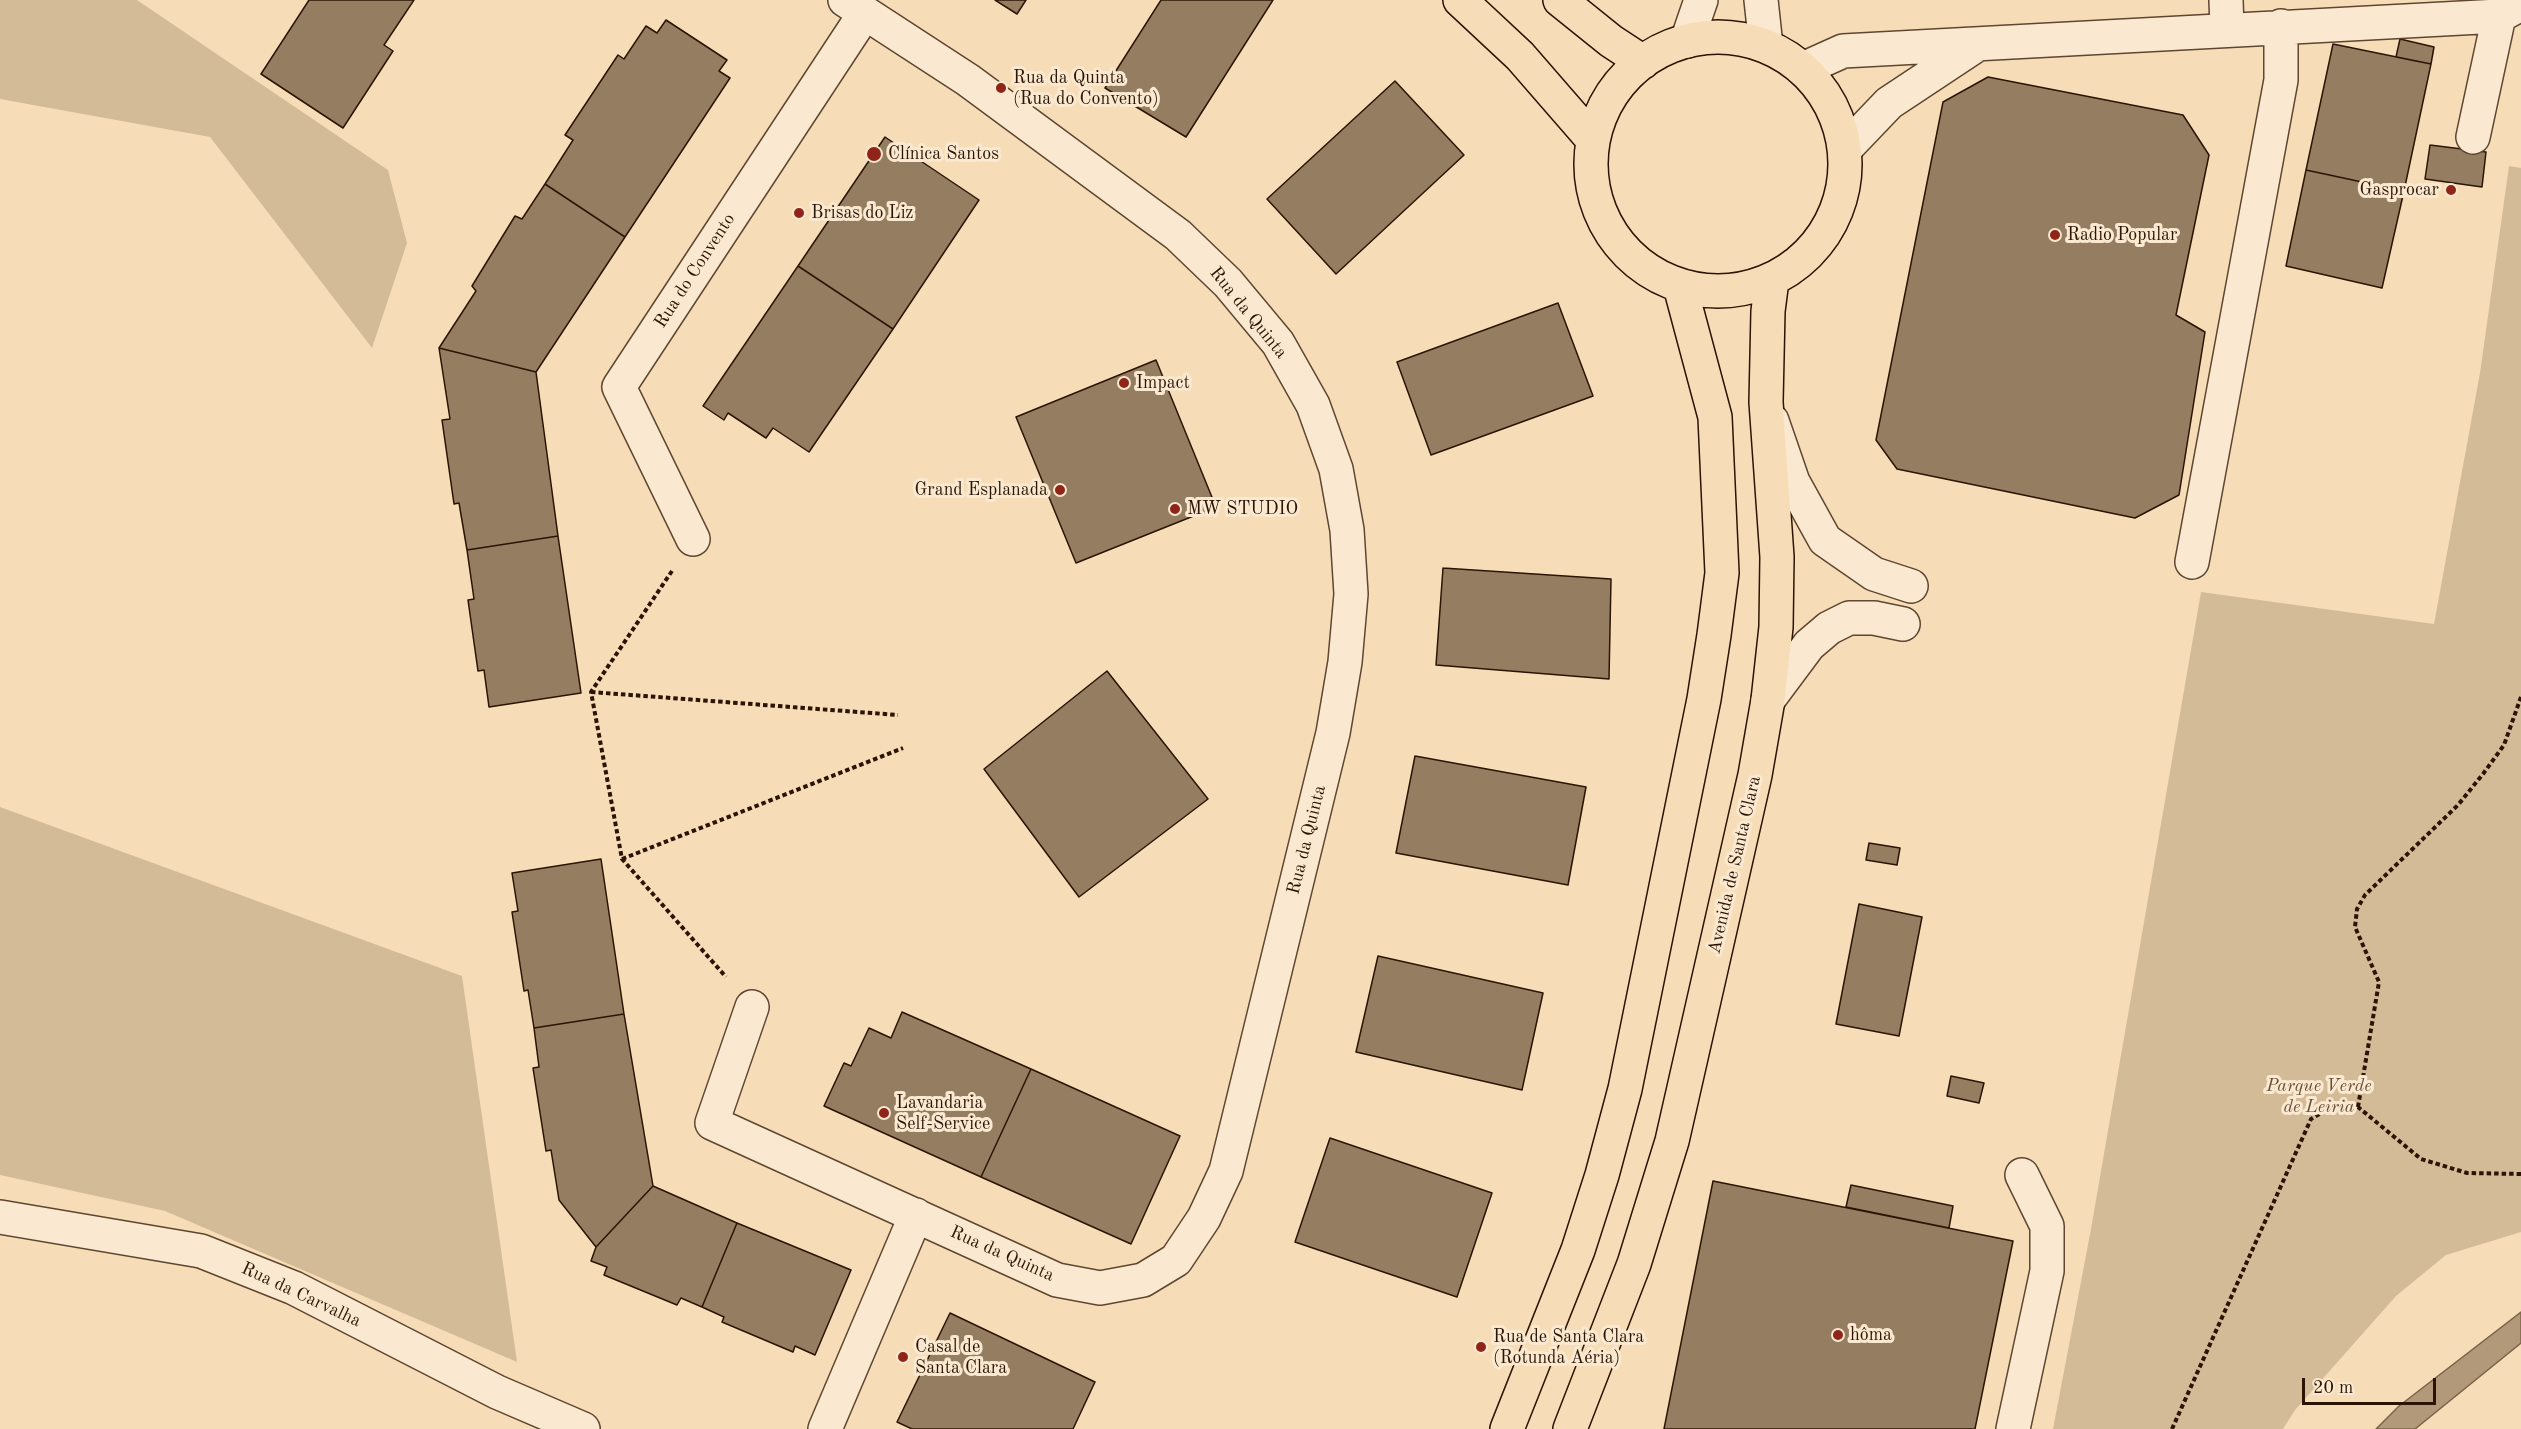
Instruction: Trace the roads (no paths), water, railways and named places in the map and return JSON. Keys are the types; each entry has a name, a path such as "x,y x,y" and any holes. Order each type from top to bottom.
{"main road":[{"path":"1460,0 1520,56 1593,140"},
{"path":"1560,0 1611,41 1643,62"},
{"path":"1727,38 1766,46 1803,69 1823,92 1838,120 1845,149 1844,190 1830,227 1805,258 1772,280 1742,290 1711,291 1680,286 1646,270 1619,245 1600,213 1593,187 1591,178 1593,140 1603,110 1614,92 1643,62 1664,49 1687,41 1727,38"},
{"name":"Avenida de Santa Clara","path":"1570,1429 1634,1264 1671,1141 1755,775 1768,700 1776,627 1777,556 1766,402 1768,311 1772,280"},
{"path":"1507,1429 1578,1250 1602,1175 1625,1089 1702,710 1714,635 1722,573 1715,417 1680,286"}],"street":[{"path":"1687,41 1701,0"},
{"path":"1761,0 1766,46"},
{"name":"Rua do Convento","path":"693,539 619,387 855,7"},
{"name":"Rua da Quinta","path":"752,1007 712,1123 1057,1280 1100,1287 1143,1280 1176,1260 1204,1218 1226,1171 1333,733 1345,662 1351,594 1347,530 1336,470 1314,405 1278,343 1228,283 1168,228 968,80 855,7"},
{"path":"1803,69 1843,51 1975,46 2227,15 2281,26 2510,10 2473,137"},
{"path":"2192,562 2281,80 2281,26"},
{"path":"1845,149 1889,103 1975,46"},
{"path":"1766,402 1793,482 1825,540 1874,574 1911,586"},
{"path":"1768,700 1809,645 1829,628 1848,618 1874,618 1903,624"},
{"path":"2013,1429 2047,1271 2047,1226 2022,1175"},
{"path":"825,1429 916,1215"},
{"name":"Rua da Carvalha","path":"0,1217 201,1251 294,1287 497,1392 583,1429"}],"place":[{"name":"Rua da Quinta (Rua do Convento)","path":"1001,88"},
{"name":"Clínica Santos","path":"874,154"},
{"name":"Gasprocar","path":"2451,190"},
{"name":"Brisas do Liz","path":"799,213"},
{"name":"Radio Popular","path":"2055,235"},
{"name":"Impact","path":"1124,383"},
{"name":"Grand Esplanada","path":"1060,490"},
{"name":"MW STUDIO","path":"1175,509"},
{"name":"Lavandaria Self-Service","path":"884,1113"},
{"name":"hôma","path":"1838,1335"},
{"name":"Rua de Santa Clara (Rotunda Aéria)","path":"1481,1347"},
{"name":"Casal de Santa Clara","path":"903,1357"}],"park label":[{"name":"Parque Verde de Leiria","path":"2319,1096"}]}
